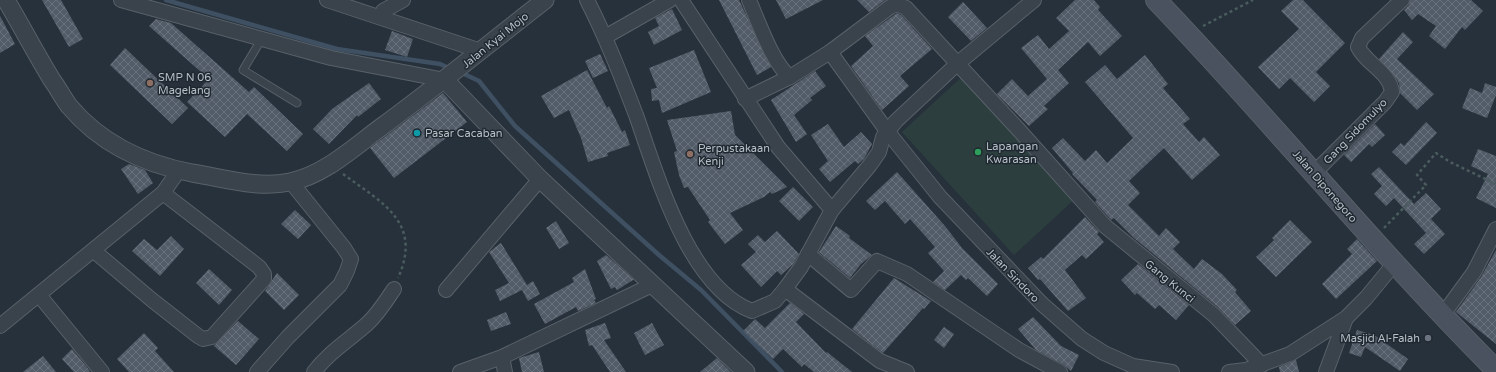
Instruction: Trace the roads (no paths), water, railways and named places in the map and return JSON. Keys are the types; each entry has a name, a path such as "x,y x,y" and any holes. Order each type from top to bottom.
{"main road":[{"name":"Jalan Diponegoro","path":"1156,0 1314,173 1394,264 1442,316 1496,370"}],"street":[{"name":"Jalan Kyai Mojo","path":"6,0 36,55 68,105 86,124 121,150 138,158 179,170 254,184 291,182 331,164 447,78 545,0"},
{"path":"120,0 331,58 447,78 540,180 746,372"},
{"path":"326,0 382,10 476,55"},
{"path":"382,10 403,0"},
{"path":"587,0 605,37 655,173 682,234 707,274 727,298 739,306 752,311 775,301 786,289 808,254 832,210 880,152 883,137 906,110 957,64 1034,0"},
{"path":"605,37 670,0"},
{"path":"681,0 778,147 832,210"},
{"path":"749,0 777,61 790,77"},
{"name":"Gang Sidomulyo","path":"1314,173 1385,102 1392,92 1392,85 1386,77 1361,53 1358,47 1362,38 1402,0"},
{"name":"Gang Kunci","path":"830,52 890,7 897,4 906,8 1105,226 1214,315 1262,365"},
{"path":"745,99 790,77 830,52"},
{"name":"Jalan Sindoro","path":"830,52 887,131 940,197 1042,304 1082,339 1104,353 1133,366 1172,372"},
{"path":"0,326 94,251 163,193 179,170"},
{"path":"446,290 540,180"},
{"path":"257,372 288,337 340,285 351,259 344,248 295,187"},
{"path":"94,251 152,300 198,336 204,339 212,337 264,279 264,274 259,267 163,193"},
{"path":"1442,316 1474,272 1496,229"},
{"path":"808,254 851,290 877,261 907,274 1019,350 1060,372"},
{"path":"1229,372 1246,370 1290,354 1346,318 1366,298 1394,264"},
{"path":"460,372 502,357 652,285"},
{"path":"314,372 330,354 368,323 386,302 394,289"},
{"path":"786,289 880,362 907,372"},
{"path":"39,294 102,372"},
{"path":"1326,372 1346,318"},
{"path":"502,357 505,372"}],"lane":[{"path":"261,40 243,70 297,103"}],"waterway":[{"path":"166,0 337,49 440,64 451,69"},
{"path":"460,72 479,81 515,126 659,255 701,290 782,372"}],"place":[{"name":"SMP N 06 Magelang","path":"150,83"},
{"name":"Pasar Cacaban","path":"417,133"},
{"name":"Lapangan Kwarasan","path":"978,152"},
{"name":"Perpustakaan Kenji","path":"690,154"},
{"name":"Masjid Al-Falah","path":"1428,338"}]}
